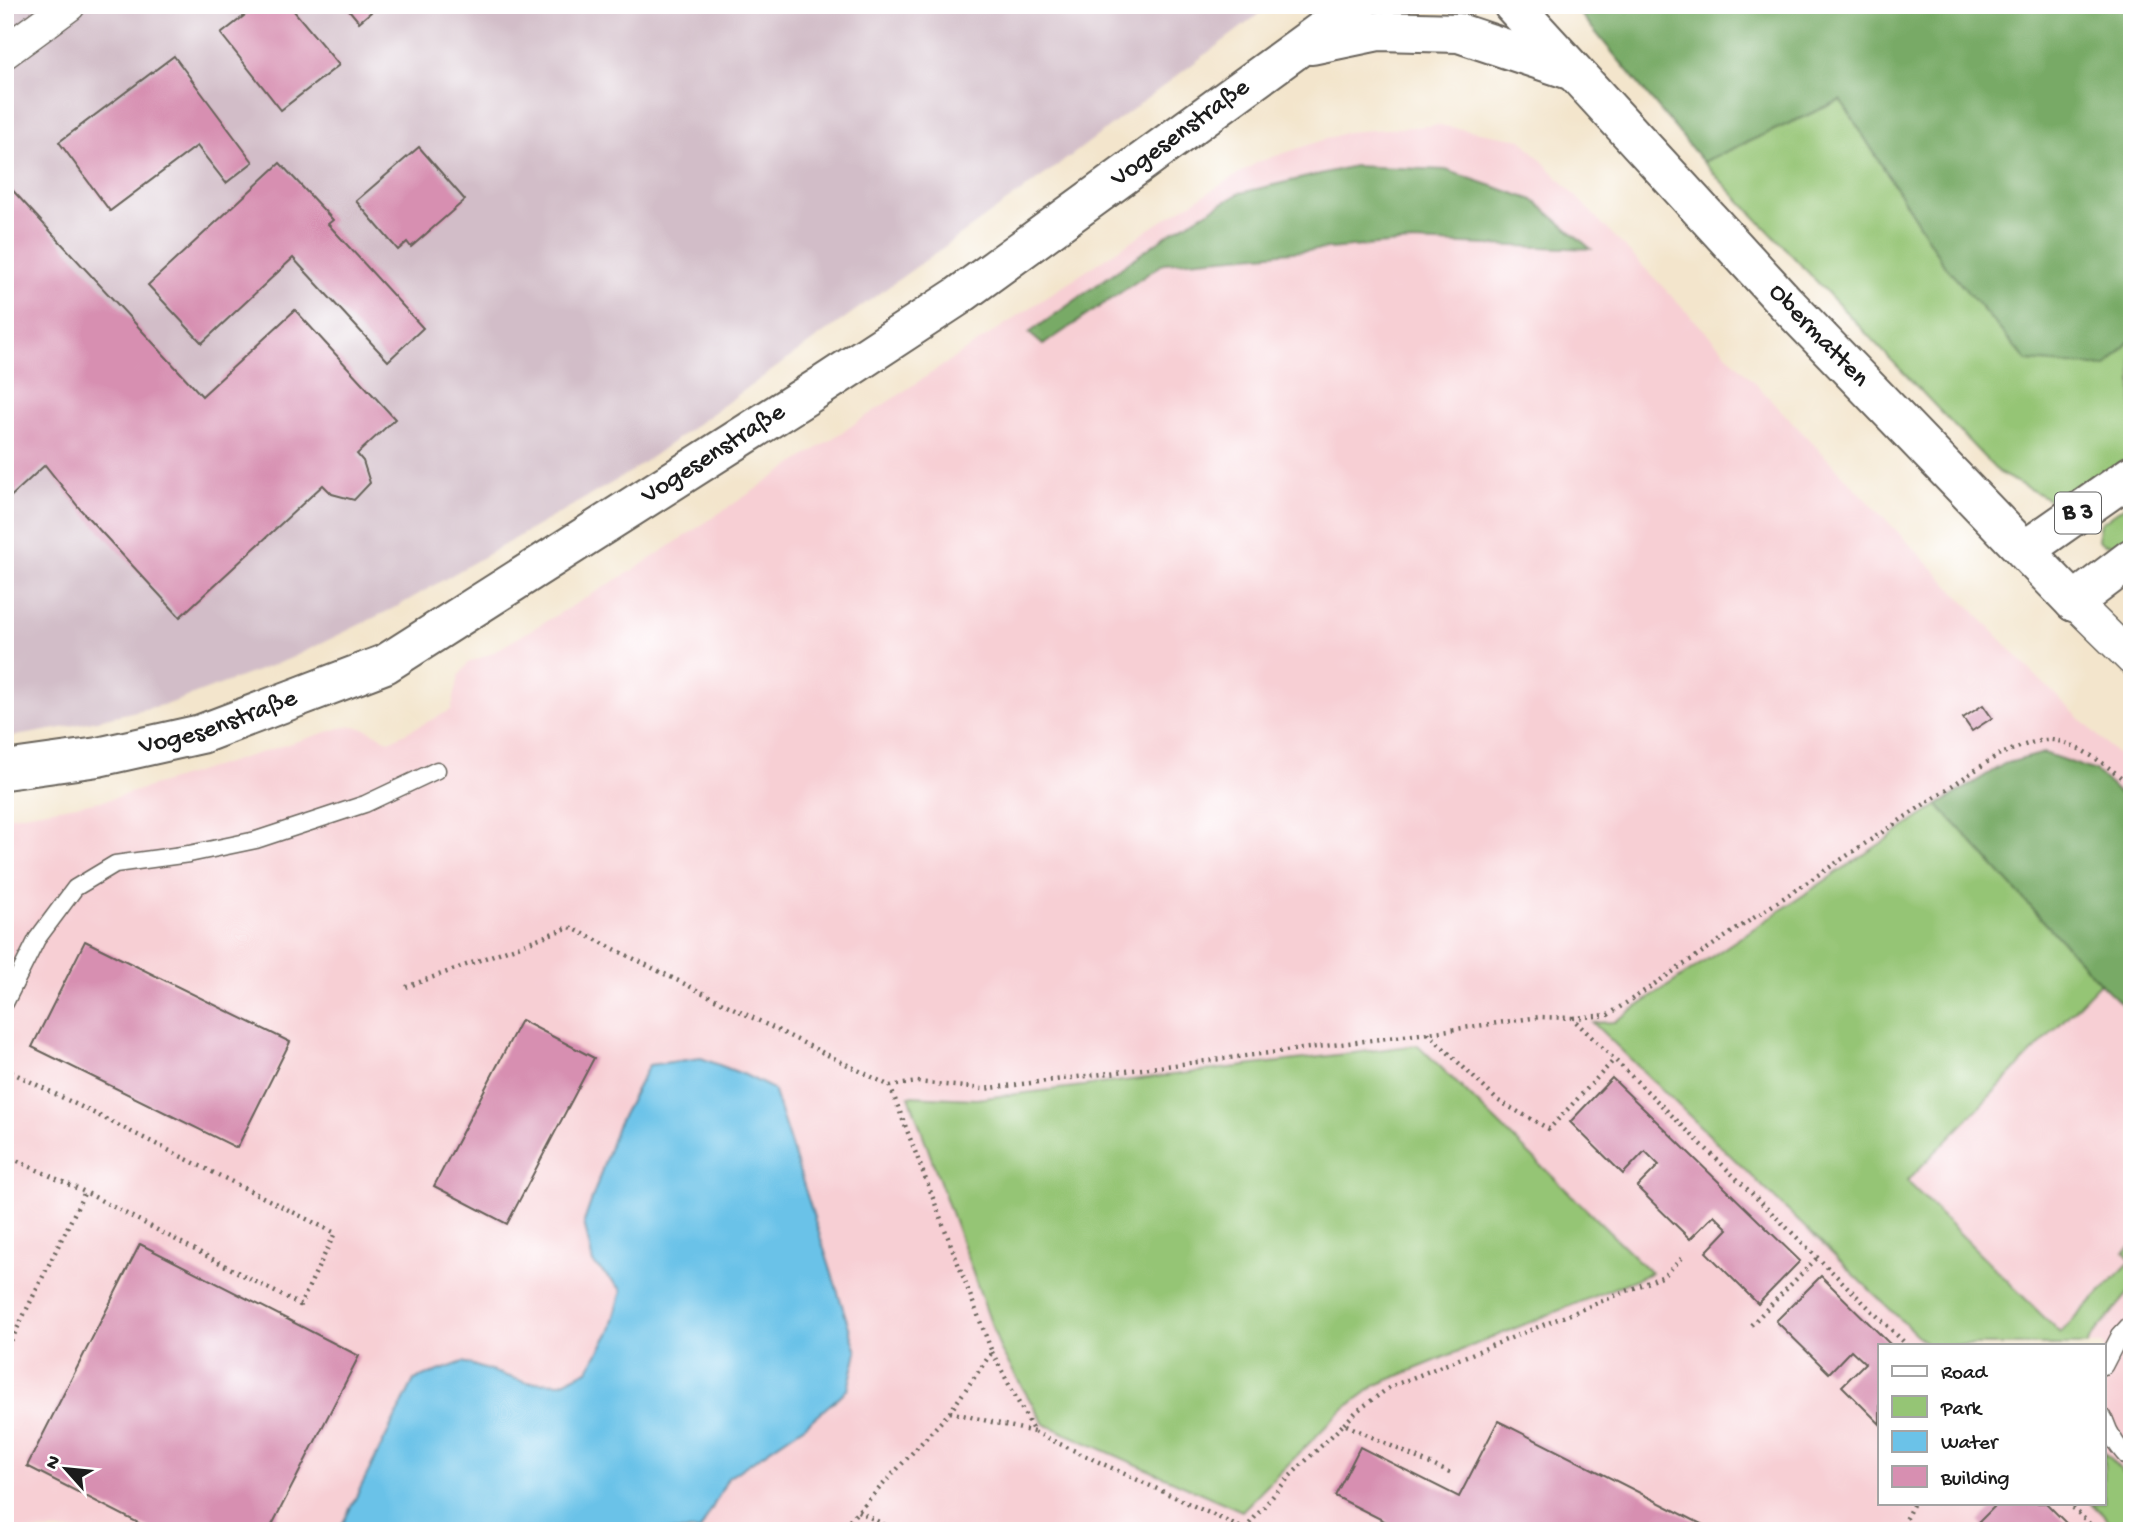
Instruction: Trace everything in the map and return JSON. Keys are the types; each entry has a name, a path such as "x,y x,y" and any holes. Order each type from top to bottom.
{"street":[{"path":"5,52 69,5"},
{"name":"Vogesenstraße","path":"5,770 98,757 201,734 385,664 823,386 957,297 1357,5"},
{"name":"Obermatten","path":"1513,5 1785,302 2132,659"},
{"path":"1303,46 1379,31 1460,33 1571,70"},
{"name":"B 3","path":"2025,550 2132,475"},
{"name":"B 3","path":"2074,602 2132,558"}],"lane":[{"path":"5,1003 37,939 75,888 115,864 189,854 256,840 365,804 437,770"},
{"path":"2106,1362 2120,1335 2132,1322"},
{"path":"2106,1424 2121,1452 2132,1462"}],"path":[{"path":"406,987 570,927 890,1086 917,1082 983,1089 1539,1017 1608,1015 1998,755 2048,739 2083,749 2132,787"},
{"path":"1572,1018 1906,1344"},
{"path":"1429,1033 1497,1100 1549,1129 1615,1060"},
{"path":"5,1069 335,1233 300,1305 85,1192 5,1155"},
{"path":"890,1086 992,1352 1034,1432"},
{"path":"5,1353 85,1192"},
{"path":"950,1412 1034,1432 1247,1530 1290,1476 1357,1410 1390,1387 1664,1276 1682,1258"},
{"path":"1751,1325 1817,1258"},
{"path":"840,1531 950,1412 992,1352"},
{"path":"1344,1424 1452,1474"},
{"path":"1899,1531 1913,1504"},
{"path":"2069,1504 2097,1531"},
{"path":"858,1511 896,1531"},
{"path":"2085,1531 2091,1525"}],"shaded area":[{"path":"5,5 1271,5 1068,158 629,473 398,606 289,659 171,703 5,738"},
{"path":"1438,125 1521,139 2035,675 2132,769 2132,1531 5,1531 5,817 107,800 340,728 354,726 367,729 389,741 451,710 459,676 468,663 490,654 635,569 1157,224 1258,162 1347,132"}],"green space":[{"path":"1573,5 2132,5 2132,338 2106,367 2027,361 1945,266 1841,100 1703,162"},
{"path":"1841,100 1945,266 2106,367 2132,338 2132,459 2092,486 2054,502 1999,473 1703,162"},
{"path":"1354,166 1446,170 1533,200 1591,249 1411,242 1164,263 1043,345 1029,333 1170,233 1240,193"},
{"path":"2132,501 2132,536 2115,545 2103,544 2098,539 2101,523"},
{"path":"2044,753 2096,771 2132,806 2132,1014 2100,983 1938,805 2004,764"},
{"path":"1938,805 2100,983 1907,1181 2060,1333 2131,1261 2124,1253 2132,1246 2132,1289 2088,1344 1926,1344 1593,1023 1614,1022"},
{"path":"1418,1045 1651,1273 1376,1385 1340,1412 1242,1511 1044,1424 1001,1351 909,1096 976,1099"},
{"path":"2106,1454 2132,1482 2132,1531 2116,1531 2092,1504 2106,1504"}],"water":[{"path":"701,1058 773,1089 857,1352 848,1389 806,1425 728,1478 700,1531 339,1531 414,1380 463,1362 525,1382 561,1383 588,1370 611,1330 622,1290 593,1263 584,1222 617,1126 649,1065"}],"building":[{"path":"258,5 289,5 339,65 281,110 221,34"},
{"path":"345,5 366,5 371,12 359,22"},
{"path":"174,56 253,162 226,183 197,146 110,211 59,142"},
{"path":"419,147 465,200 411,247 407,242 398,250 356,201"},
{"path":"280,163 333,220 328,224 423,328 388,361 293,258 202,343 148,285"},
{"path":"5,182 202,396 295,310 395,419 357,454 363,461 370,483 354,500 332,494 323,485 180,617 80,509 45,465 5,502"},
{"path":"1983,705 1992,718 1972,731 1963,718"},
{"path":"85,941 290,1042 237,1148 32,1047"},
{"path":"521,1020 594,1058 507,1224 434,1186"},
{"path":"1612,1078 1800,1261 1758,1304 1706,1252 1728,1229 1714,1215 1690,1239 1637,1187 1659,1165 1645,1151 1623,1174 1570,1122"},
{"path":"140,1244 359,1356 269,1531 154,1531 27,1466"},
{"path":"1821,1276 1890,1344 1878,1344 1878,1422 1842,1386 1865,1363 1851,1350 1829,1373 1776,1321"},
{"path":"1498,1421 1715,1531 1404,1531 1335,1496 1360,1447 1459,1497"},
{"path":"1997,1504 2047,1504 2074,1531 1987,1531 1979,1522"}]}
